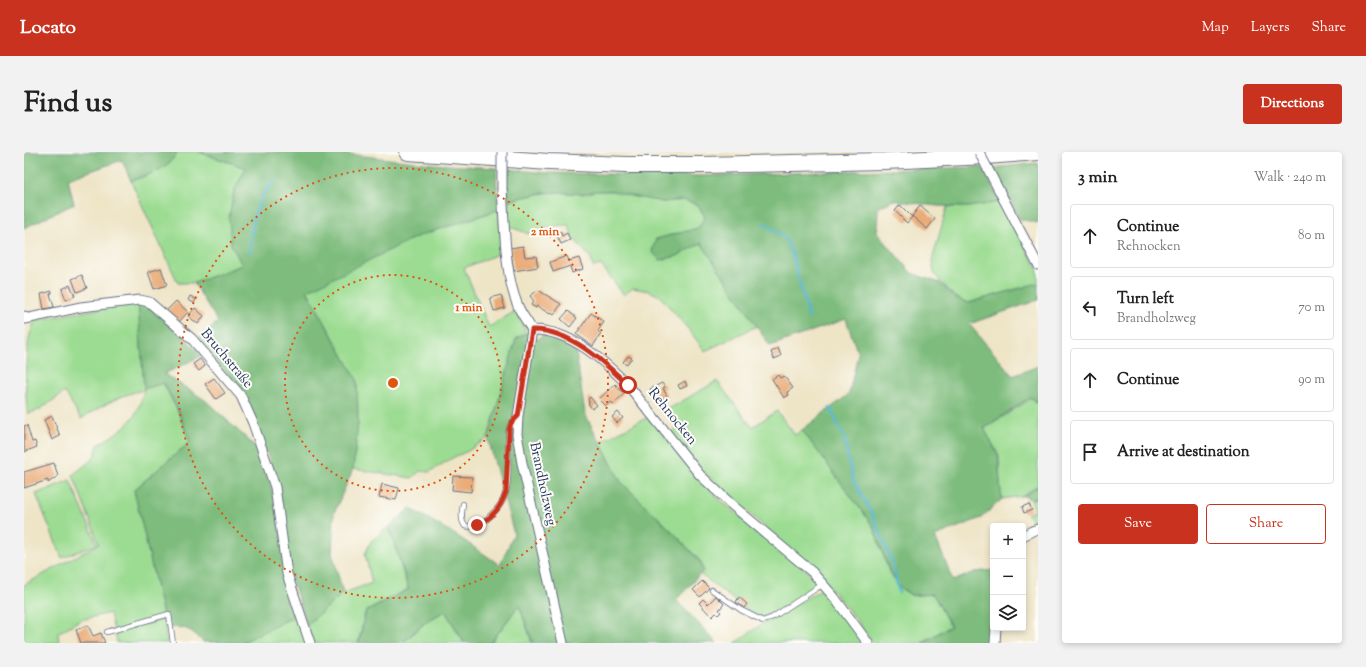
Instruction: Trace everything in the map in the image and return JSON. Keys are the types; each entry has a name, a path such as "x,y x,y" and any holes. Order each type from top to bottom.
{"highway":[{"path":"408,152 549,162 626,165 808,163 986,156 1038,152"}],"street":[{"path":"502,152 502,190 506,244 512,290 518,308 532,330"},
{"path":"979,152 1038,265"},
{"name":"Bruchstraße","path":"24,316 25,319 81,307 140,300 149,302 192,339 232,384 241,396 253,423 275,487 288,574 310,643"},
{"name":"Brandholzweg","path":"532,330 518,416 517,434 522,463 563,643"},
{"name":"Rehnocken","path":"532,330 542,330 560,334 573,340 616,373 628,385 700,475 732,505 812,572 834,597 868,643"},
{"path":"1026,534 1038,529"},
{"path":"995,643 996,631"}],"lane":[{"path":"463,504 463,523 465,526 472,527 482,523 496,511 501,504 506,492 509,429 511,423 518,416"},
{"path":"712,590 741,610 763,621 773,617 823,584"},
{"path":"107,632 169,614 173,643"}],"green space":[{"path":"24,152 177,152 174,158 164,167 151,174 131,181 122,160 68,179 74,204 24,228"},
{"path":"177,152 199,152 246,168 234,191 231,244 242,265 194,283 178,283 131,181 151,174 164,167 174,158"},
{"path":"199,152 331,152 431,164 496,168 498,210 418,236 307,291 357,380 358,423 353,469 334,513 332,553 343,593 307,625 287,565 275,475 246,397 197,339 218,322 194,283 242,265 231,244 229,218 234,191 246,168"},
{"path":"1038,163 1038,223 1020,219 993,168"},
{"path":"982,167 1001,202 968,207 937,206 893,200 878,208 877,232 911,273 940,283 955,297 968,303 1038,283 1038,300 969,324 1013,376 1038,366 1038,403 1031,397 984,428 998,455 1002,499 981,518 935,536 953,581 975,572 990,570 990,631 992,631 992,643 922,643 951,626 933,594 912,595 899,587 890,572 873,526 802,430 849,394 858,354 846,319 770,346 701,243 677,256 660,260 652,252 656,239 698,228 705,217 698,205 684,200 663,202 613,191 596,191 582,194 557,192 543,193 508,200 507,169 547,173 700,176"},
{"path":"596,191 613,191 663,202 684,200 698,205 705,217 698,228 656,239 652,252 660,260 677,256 701,243 757,326 705,351 660,296 649,291 633,288 624,295 601,265 593,267 591,258 574,239 568,225 548,227 529,234 508,226 508,201 543,193 557,192 582,194"},
{"path":"1001,202 1038,270 1038,283 968,303 955,297 934,273 932,261 947,207 968,207"},
{"path":"498,210 503,252 464,268 489,327 517,310 526,333 516,339 488,438 468,451 454,457 429,472 420,471 412,478 353,469 358,423 357,380 307,290 418,236"},
{"path":"138,302 144,389 163,383 177,410 190,442 134,490 164,619 114,631 110,613 80,620 58,633 59,643 24,643 24,585 99,544 73,475 95,457 98,445 122,429 128,423 138,410 144,390 119,398 81,419 65,392 39,410 28,414 26,365 27,351 32,328 36,320"},
{"path":"138,302 145,303 203,355 164,374 205,400 259,450 271,485 297,615 241,643 203,642 187,629 178,627 165,628 164,618 134,490 190,442 178,410 164,383 144,389"},
{"path":"526,333 537,340 543,335 560,337 572,344 576,353 585,414 621,482 676,535 701,563 703,571 676,600 717,643 533,643 519,605 490,643 465,643 445,611 425,622 402,643 359,643 366,612 409,589 389,527 410,508 459,537 500,565 514,534 488,438 516,339"},
{"path":"717,381 752,427 777,411 795,435 802,430 873,526 889,572 899,587 912,596 933,594 950,626 921,643 873,643 856,619 827,584 704,472 671,433 678,426 665,411"},
{"path":"1032,398 1038,404 1038,485 1023,496 1002,499 999,455 984,429"},
{"path":"648,417 718,498 805,569 817,583 816,586 764,618 754,615 700,574 703,571 701,562 676,535 621,482 600,442"},
{"path":"70,480 97,544 62,558 36,494"},
{"path":"1038,486 1038,497 1030,499 1024,496"},
{"path":"1038,497 1038,525 1029,517 1028,513 1035,511 1031,500"},
{"path":"389,527 408,589 365,612 358,643 312,643 307,625 343,593 372,583 365,554 371,541"},
{"path":"823,588 865,643 735,643 762,624"},
{"path":"519,605 532,643 491,643"},
{"path":"445,611 464,643 403,643 425,623"},
{"path":"297,615 307,643 241,643"},
{"path":"164,620 167,643 117,643 115,631"}],"building":[{"path":"900,205 912,217 907,223 895,211"},
{"path":"920,206 935,219 927,229 912,216"},
{"path":"560,231 562,236 567,233 570,240 561,244 556,233"},
{"path":"523,246 525,257 536,256 538,267 514,271 510,248"},
{"path":"567,256 569,261 579,258 583,269 572,273 570,266 553,272 550,262"},
{"path":"161,268 167,285 154,289 148,272"},
{"path":"82,275 87,288 77,292 72,279"},
{"path":"70,285 75,296 66,300 62,289"},
{"path":"538,290 561,304 554,315 537,306 536,308 531,305 534,301 530,296"},
{"path":"52,291 50,294 54,307 44,309 41,294"},
{"path":"501,295 505,308 494,311 490,298"},
{"path":"190,296 196,299 194,303 188,300"},
{"path":"176,301 188,312 179,322 166,311"},
{"path":"195,308 204,316 198,324 188,316"},
{"path":"568,311 577,318 570,327 561,319"},
{"path":"591,313 604,322 598,331 601,334 593,346 576,334"},
{"path":"778,348 781,356 774,359 771,352"},
{"path":"628,356 632,358 626,365 623,362"},
{"path":"200,359 205,366 199,371 193,364"},
{"path":"778,375 780,378 784,376 793,388 787,392 789,395 784,398 772,379"},
{"path":"214,378 225,393 216,399 205,384"},
{"path":"685,381 687,386 680,389 678,385"},
{"path":"662,383 665,387 663,388 667,396 658,401 650,389"},
{"path":"615,384 624,394 613,404 611,402 606,406 599,399"},
{"path":"590,397 597,405 592,409 588,403 588,399"},
{"path":"618,412 623,418 617,423 612,417"},
{"path":"52,416 60,436 52,440 44,420"},
{"path":"27,425 32,442 35,441 37,447 24,452 24,426"},
{"path":"54,463 58,476 48,483 48,480 24,488 24,472"},
{"path":"453,476 472,477 471,492 452,490"},
{"path":"382,484 399,488 396,500 379,497"},
{"path":"1029,504 1032,510 1024,513 1022,507"},
{"path":"702,581 709,588 700,597 693,590"},
{"path":"716,596 724,604 719,610 721,612 718,615 716,613 712,617 699,603 703,599 708,604"},
{"path":"739,597 747,604 744,608 736,602"},
{"path":"88,625 93,636 101,633 105,643 81,643 76,630"}],"waterway":[{"path":"250,252 255,213 263,196 275,180"},
{"path":"764,223 785,238 791,250 809,318"},
{"path":"830,408 845,439 854,482 871,512 892,561 899,593"}],"route":[{"path":"477,525 482,523 496,511 506,492 509,429 511,423 518,416 532,330 542,330 560,334 573,340 603,362 628,385"}]}
